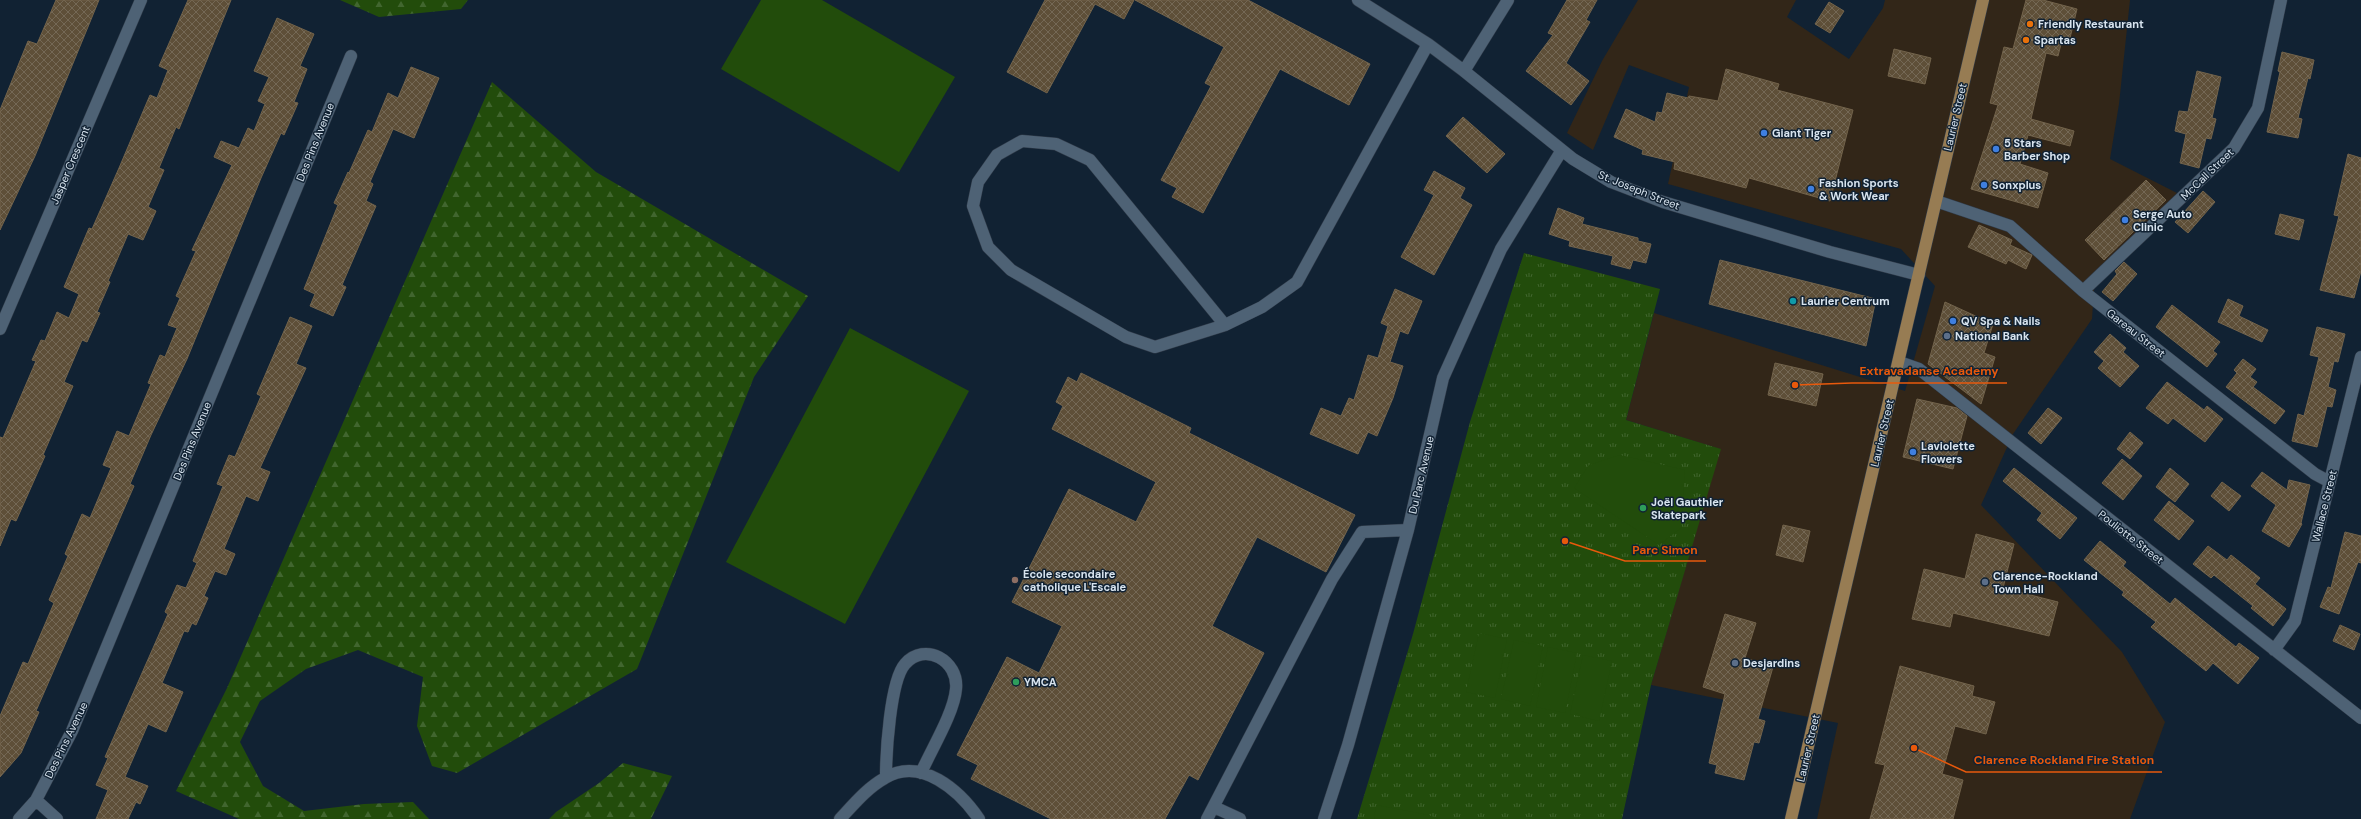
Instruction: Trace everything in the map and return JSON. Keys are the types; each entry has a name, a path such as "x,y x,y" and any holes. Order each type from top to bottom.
{"main road":[{"name":"Laurier Street","path":"1791,819 1983,0"}],"street":[{"name":"Jasper Crescent","path":"0,329 141,0"},
{"name":"St. Joseph Street","path":"1358,0 1428,44 1562,150 1611,182 1663,202 1830,252 1919,275"},
{"path":"1464,71 1508,0"},
{"name":"McCall Street","path":"2083,291 2234,148 2258,108 2281,0"},
{"path":"1225,325 1090,160 1056,144 1022,141 996,155 978,182 973,206 988,246 1011,270 1126,337 1155,347 1225,325 1262,307 1297,282 1428,44"},
{"name":"Des Pins Avenue","path":"19,819 36,800 72,731 350,56"},
{"name":"Du Parc Avenue","path":"1324,819 1348,745 1408,530 1444,378 1501,249 1562,150"},
{"name":"Gareau Street","path":"1936,201 2010,226 2083,291 2315,474 2330,482"},
{"name":"Wallace Street","path":"2274,650 2295,621 2361,357"},
{"name":"Pouliotte Street","path":"1899,362 1919,369 2361,718"},
{"path":"1207,819 1332,579 1362,532 1408,530"},
{"path":"886,777 887,731 898,679 905,664 919,655 934,654 945,660 954,673 957,687 954,702 920,773"},
{"path":"840,819 861,796 886,777 900,772 920,773 940,780 957,792 979,819"},
{"path":"36,800 57,819"},
{"path":"1214,807 1240,819"}],"shaded area":[{"path":"1638,0 1796,0 1787,17 1849,59 1883,8 1885,0 2130,0 2119,104 2110,159 2177,193 2095,276 2092,319 2013,434 1981,505 2122,652 2165,722 2130,819 1817,819 1838,723 1651,685 1720,449 1626,420 1654,313 1905,391 1935,286 1901,249 1668,184 1689,87 1629,65 1593,150 1567,133 1602,61"}],"green space":[{"path":"340,0 468,0 461,9 379,17"},
{"path":"761,0 822,0 955,77 899,172 721,69"},
{"path":"492,82 596,172 808,296 754,377 637,669 457,773 432,766 417,726 423,677 358,650 306,669 260,701 240,742 263,786 304,811 364,804 413,802 429,819 239,819 176,791 227,688"},
{"path":"1524,253 1660,289 1626,420 1721,449 1651,685 1622,819 1357,819 1413,634 1470,422"},
{"path":"850,328 969,391 845,624 726,562"},
{"name":"Joël Gauthier Skatepark","path":"1620,455 1685,470 1681,528 1659,545 1574,488 1589,465"},
{"path":"1479,633 1507,639 1495,698 1466,692"},
{"path":"1514,640 1543,646 1530,706 1501,699"},
{"path":"1548,647 1577,653 1565,713 1536,707"},
{"path":"1583,655 1612,661 1599,721 1570,714"},
{"path":"623,763 672,776 651,819 549,819 556,812 599,783"},
{"path":"1376,805 1429,815 1438,819 1374,819"}],"building":[{"path":"56,0 99,0 35,156 0,230 0,110 28,41 37,44"},
{"path":"188,0 231,0 179,129 176,127 159,168 164,170 148,207 156,211 143,240 128,234 108,281 110,282 97,312 100,313 87,342 82,340 64,382 73,386 43,455 45,456 16,521 11,519 0,546 0,437 3,438 36,361 32,360 41,340 45,341 57,312 69,318 79,294 64,287 89,228 92,229 150,95 157,98 168,70 159,66"},
{"path":"1045,0 1134,0 1124,19 1095,4 1047,93 1007,72"},
{"path":"1135,0 1248,0 1370,64 1349,105 1280,69 1203,213 1172,197 1177,188 1161,180 1211,86 1205,83 1224,47"},
{"path":"1567,0 1597,0 1586,20 1590,22 1566,63 1589,81 1571,105 1526,71 1553,35 1548,33"},
{"path":"2026,0 2043,0 2077,9 2070,38 2063,36 2058,56 2046,53 2031,119 2074,131 2070,146 2028,135 2020,164 2048,173 2038,208 1971,189 1998,105 1990,103 2004,47 2013,49"},
{"path":"1829,2 1844,11 1830,33 1815,24"},
{"path":"277,18 314,34 300,66 307,69 294,102 298,103 284,135 281,133 261,178 187,359 151,435 130,484 134,486 36,711 39,712 21,753 0,777 0,716 23,662 28,664 54,603 49,600 68,556 65,554 82,514 90,518 111,468 103,465 117,431 129,436 151,384 148,383 160,355 165,357 177,328 168,325 180,298 176,296 196,251 192,250 232,165 214,157 221,141 239,148 248,128 254,131 265,104 258,101 269,77 254,71"},
{"path":"1894,49 1931,58 1925,84 1888,76"},
{"path":"2282,52 2314,60 2298,118 2302,119 2298,138 2267,132 2280,72 2278,71"},
{"path":"411,67 439,78 414,138 393,129 370,182 373,184 366,201 376,206 342,285 346,287 333,316 310,306 315,294 304,289 338,205 334,203 368,130 372,132 388,93 398,98"},
{"name":"Giant Tiger","path":"1726,69 1779,84 1777,90 1853,110 1830,201 1749,178 1746,188 1674,169 1675,162 1642,154 1643,150 1614,137 1626,109 1655,122 1657,112 1662,113 1667,93 1688,98 1689,96 1718,101"},
{"path":"2197,71 2221,77 2212,118 2216,119 2211,139 2206,138 2199,168 2180,163 2186,134 2175,131 2179,111 2188,112"},
{"path":"1463,117 1505,154 1487,173 1446,136"},
{"path":"2348,154 2361,158 2361,271 2354,298 2320,290 2339,216 2334,215"},
{"path":"1434,171 1465,188 1460,198 1472,205 1434,275 1401,257 1434,195 1424,190"},
{"name":"Serge Auto Clinic","path":"2146,180 2166,200 2104,260 2085,240"},
{"path":"2203,191 2215,202 2188,233 2175,222"},
{"path":"1558,208 1584,218 1582,224 1638,238 1638,241 1651,244 1646,263 1633,260 1630,269 1611,264 1613,256 1569,246 1570,241 1549,234"},
{"path":"2280,214 2304,220 2299,240 2275,234"},
{"path":"1979,225 2012,240 2010,245 2032,255 2026,269 2008,260 2006,264 1968,247"},
{"name":"Laurier Centrum","path":"1720,260 1876,299 1866,346 1709,304"},
{"path":"2124,262 2137,274 2113,301 2102,292 2117,274 2115,271"},
{"path":"1395,289 1422,301 1408,334 1400,331 1390,362 1403,366 1393,398 1377,436 1368,432 1358,454 1310,434 1321,408 1341,416 1349,398 1354,400 1368,355 1378,358 1388,326 1381,323"},
{"path":"2228,299 2243,306 2239,316 2268,330 2262,342 2218,322"},
{"path":"1945,302 1993,324 1984,353 1995,357 1981,404 1928,364"},
{"path":"2172,305 2220,342 2213,351 2217,354 2207,367 2156,327"},
{"path":"290,317 312,326 296,364 306,368 260,468 270,472 258,501 246,496 224,549 235,554 226,575 215,571 204,596 208,598 196,625 192,623 188,632 184,631 162,683 183,692 166,732 148,724 125,777 148,786 140,804 136,802 128,819 96,819 108,790 96,785 108,758 105,757 168,614 165,612 177,585 186,588 197,563 193,561 223,486 217,484 229,455 235,457 261,396 257,394"},
{"path":"2317,327 2345,334 2338,362 2334,361 2328,387 2336,390 2332,407 2327,406 2317,447 2292,441 2298,414 2304,416 2319,357 2310,355"},
{"path":"2110,334 2126,348 2123,352 2139,366 2120,387 2098,368 2104,361 2094,352"},
{"path":"2243,359 2256,369 2250,377 2257,382 2253,387 2285,411 2275,424 2226,387 2237,373 2234,370"},
{"path":"1775,363 1823,374 1816,406 1768,395"},
{"path":"1081,373 1191,428 1189,433 1355,515 1326,572 1257,537 1212,626 1264,653 1198,780 1189,775 1165,819 1051,819 971,779 978,765 957,755 1007,657 1039,673 1062,626 1012,602 1069,489 1136,522 1156,482 1052,429 1063,406 1056,402 1068,377 1077,382"},
{"path":"2167,382 2204,410 2207,406 2223,419 2205,442 2173,418 2168,424 2146,408"},
{"path":"1917,399 1957,408 1967,416 1953,469 1903,457"},
{"path":"2048,408 2062,418 2041,444 2028,433"},
{"path":"2130,432 2143,443 2130,459 2117,449"},
{"path":"2122,459 2142,476 2123,500 2102,483"},
{"path":"2014,468 2077,518 2060,539 2037,520 2042,513 2003,481"},
{"path":"2170,468 2189,484 2175,502 2156,487"},
{"path":"2262,472 2287,490 2289,480 2310,485 2302,524 2289,547 2262,531 2276,505 2251,486"},
{"path":"2222,482 2241,496 2229,511 2211,496"},
{"path":"2169,501 2194,521 2179,540 2154,520"},
{"path":"1783,525 1810,531 1803,562 1776,555"},
{"path":"2345,532 2361,536 2361,563 2358,562 2339,614 2320,607 2328,587 2331,588"},
{"name":"Clarence-Rockland Town Hall","path":"1976,534 2014,544 2003,588 2058,602 2049,636 1953,613 1950,627 1912,619 1924,569 1965,579"},
{"path":"2100,541 2126,562 2123,566 2170,604 2175,598 2236,647 2239,643 2259,658 2238,684 2213,663 2206,671 2151,627 2156,622 2122,595 2124,592 2084,560"},
{"path":"2208,546 2227,560 2231,555 2260,578 2255,584 2286,609 2273,626 2251,608 2253,606 2214,575 2211,578 2193,564"},
{"path":"1725,614 1756,623 1745,658 1773,667 1758,719 1765,721 1759,743 1754,742 1744,780 1715,773 1717,765 1709,763 1725,694 1703,687"},
{"path":"2340,625 2360,634 2354,650 2333,641"},
{"path":"1900,666 1974,686 1972,696 1995,702 1986,734 1955,726 1942,774 1963,780 1953,819 1870,819 1885,765 1875,763"}],"place":[{"name":"Friendly Restaurant","path":"2030,24"},
{"name":"Spartas","path":"2026,40"},
{"name":"Giant Tiger","path":"1764,133"},
{"name":"5 Stars Barber Shop","path":"1996,149"},
{"name":"Sonxplus","path":"1984,185"},
{"name":"Fashion Sports & Work Wear","path":"1811,189"},
{"name":"Serge Auto Clinic","path":"2125,220"},
{"name":"Laurier Centrum","path":"1793,301"},
{"name":"QV Spa & Nails","path":"1953,321"},
{"name":"National Bank","path":"1947,336"},
{"name":"Extravadanse Academy","path":"1795,385"},
{"name":"Laviolette Flowers","path":"1913,452"},
{"name":"Joël Gauthier Skatepark","path":"1643,508"},
{"name":"Parc Simon","path":"1565,541"},
{"name":"École secondaire catholique L'Escale","path":"1015,580"},
{"name":"Clarence-Rockland Town Hall","path":"1985,582"},
{"name":"Desjardins","path":"1735,663"},
{"name":"YMCA","path":"1016,682"},
{"name":"Clarence Rockland Fire Station","path":"1914,748"}]}
